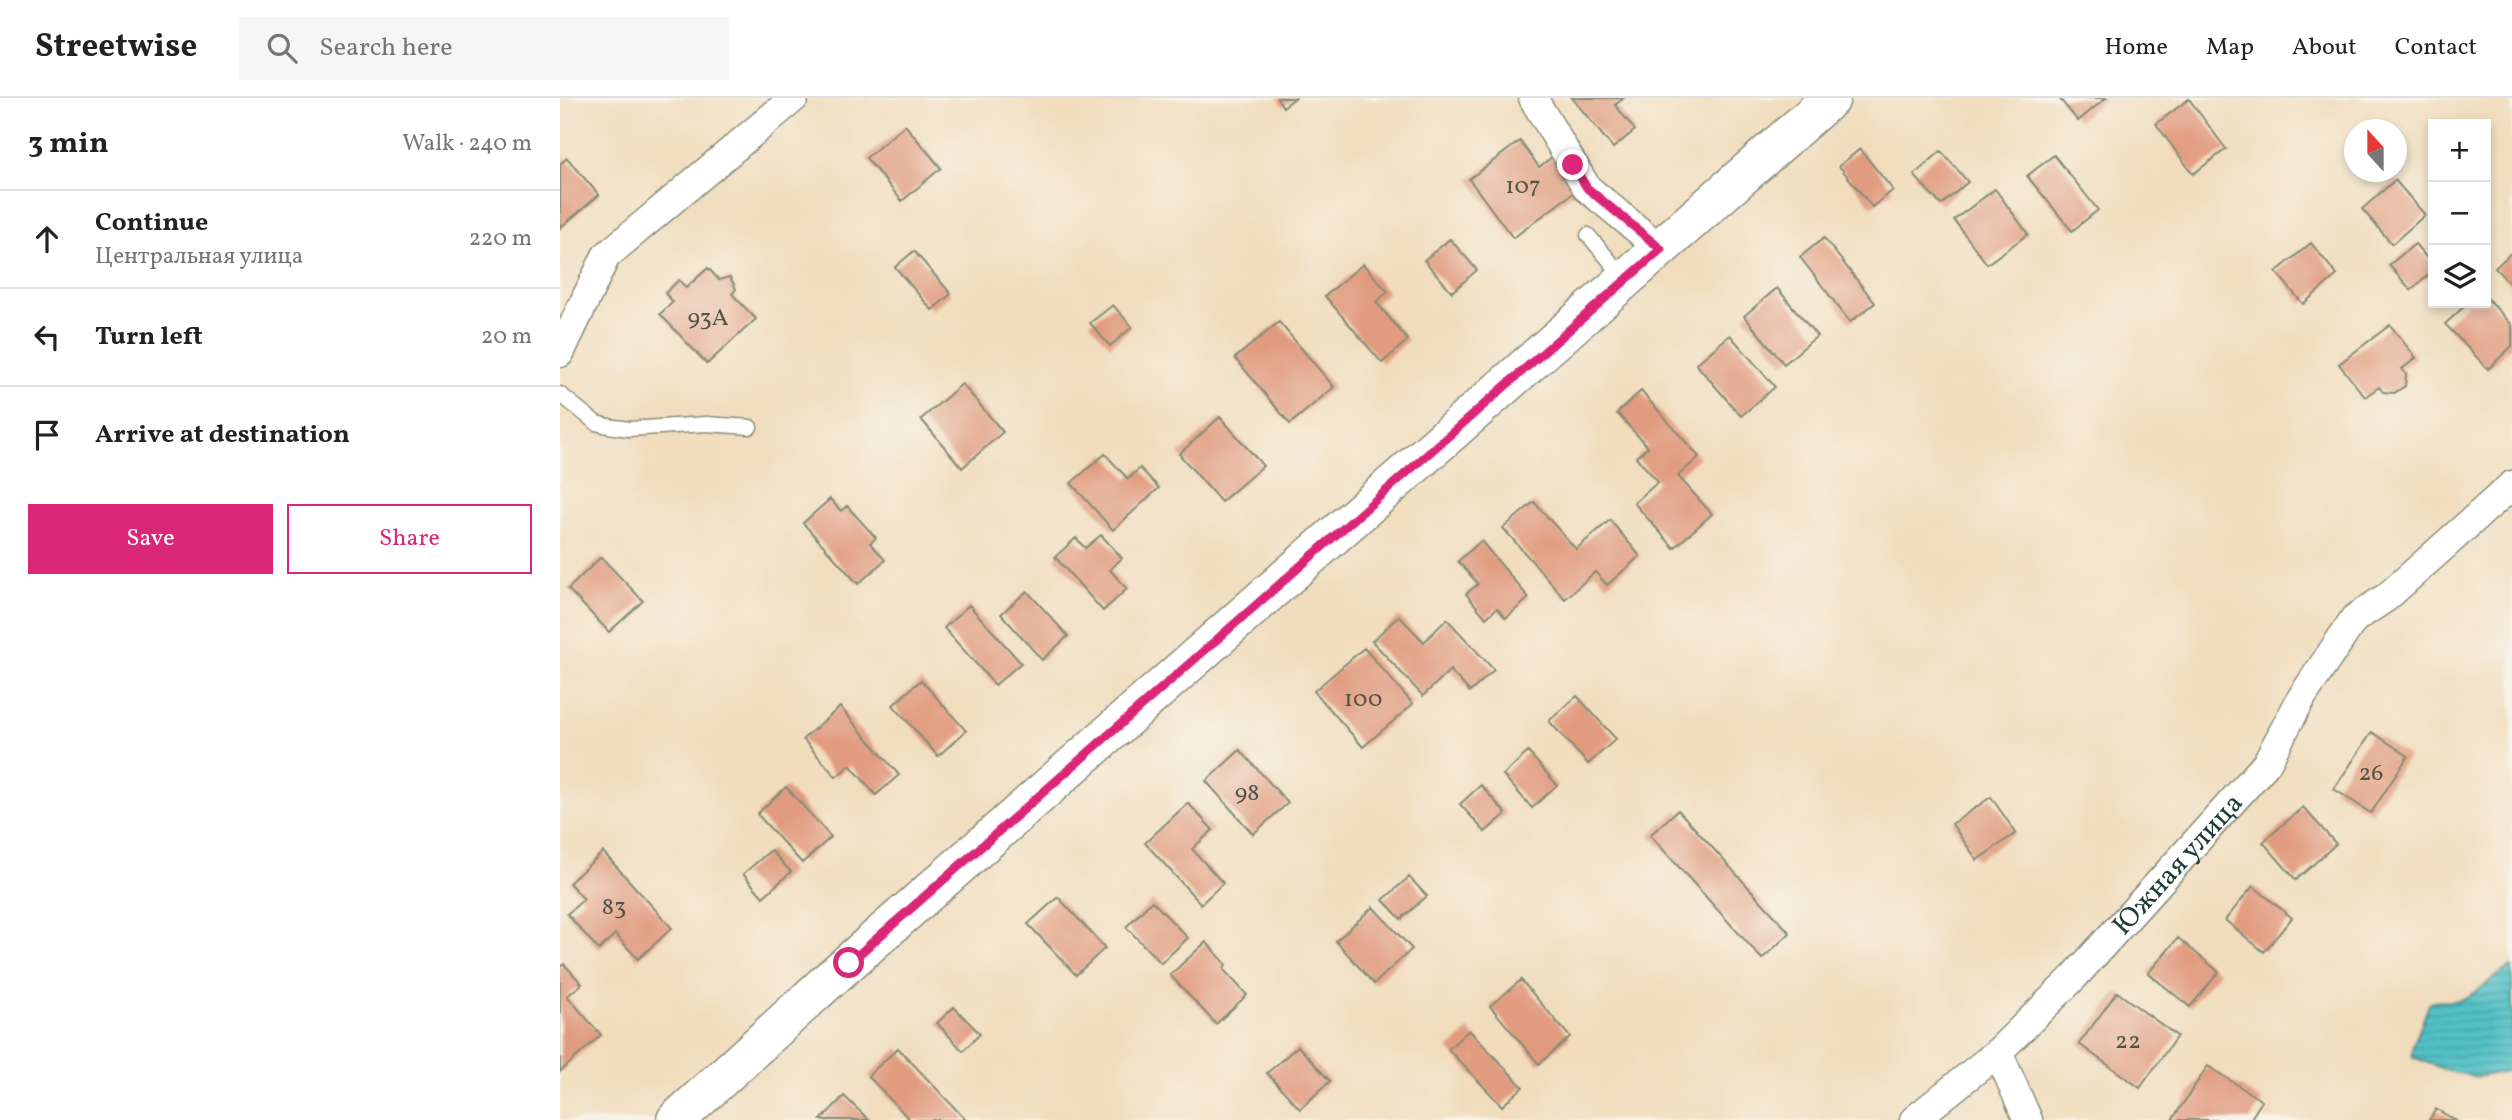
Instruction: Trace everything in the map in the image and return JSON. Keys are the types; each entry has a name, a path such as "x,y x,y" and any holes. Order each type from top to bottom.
{"main road":[{"path":"676,1120 849,963 1831,98"}],"street":[{"path":"560,353 606,256 794,98"},
{"path":"1533,98 1587,188 1661,249"},
{"name":"Южная улица","path":"1914,1120 1998,1052 2074,977 2266,764 2329,653 2354,619 2387,597 2512,485"},
{"path":"1998,1052 2028,1120"}],"lane":[{"path":"1588,235 1625,280"},
{"path":"560,394 596,424 629,429 706,424 750,427"}],"water":[{"path":"2512,967 2512,1070 2477,1077 2448,1071 2413,1057 2416,1039 2429,1004 2463,999"}],"building":[{"path":"1277,98 1295,98 1283,107"},
{"path":"1572,98 1624,98 1615,105 1635,130 1613,148"},
{"path":"2059,98 2106,98 2078,121"},
{"path":"2189,99 2226,149 2193,174 2156,124"},
{"path":"905,125 941,168 902,201 866,158"},
{"path":"1520,141 1539,167 1552,157 1577,190 1513,238 1469,179"},
{"path":"1860,149 1893,190 1872,207 1839,166"},
{"path":"1941,151 1968,182 1941,205 1914,175"},
{"path":"2054,155 2098,210 2072,231 2027,176"},
{"path":"567,158 599,195 560,228 560,164"},
{"path":"2393,182 2397,182 2425,215 2392,244 2362,209"},
{"path":"1995,189 2028,234 1987,264 1954,220"},
{"path":"1824,238 1875,303 1850,322 1800,257"},
{"path":"1450,239 1477,270 1452,292 1424,260"},
{"path":"2311,243 2337,275 2303,304 2276,272"},
{"path":"2415,244 2428,259 2428,275 2411,290 2389,265"},
{"path":"914,251 951,294 932,310 895,267"},
{"path":"2512,252 2512,286 2495,268"},
{"path":"1363,264 1388,292 1376,302 1408,340 1382,363 1325,296"},
{"path":"708,268 719,280 730,277 736,289 732,294 756,319 707,364 660,314 673,302 665,293 679,280 686,288"},
{"path":"1777,288 1817,336 1784,364 1744,316"},
{"path":"2491,302 2512,325 2512,346 2488,369 2445,324 2463,308 2491,308"},
{"path":"1113,305 1132,327 1110,346 1090,323"},
{"path":"1279,322 1334,387 1290,424 1235,358"},
{"path":"2390,325 2416,358 2402,369 2406,374 2405,386 2394,393 2383,392 2379,387 2365,397 2339,364"},
{"path":"1730,335 1775,387 1741,416 1696,364"},
{"path":"962,384 1003,432 962,468 921,419"},
{"path":"1641,391 1699,457 1678,476 1712,514 1674,548 1634,503 1658,482 1636,457 1648,447 1617,413"},
{"path":"1220,417 1263,466 1221,502 1179,454"},
{"path":"1105,454 1128,479 1140,468 1159,488 1113,530 1071,483"},
{"path":"830,499 841,511 847,506 876,538 870,543 885,560 858,584 803,523"},
{"path":"1534,502 1576,549 1610,520 1640,556 1607,585 1595,572 1565,599 1503,528"},
{"path":"1101,535 1122,558 1110,570 1127,589 1103,611 1055,557 1076,538 1085,548"},
{"path":"1481,541 1529,598 1506,618 1497,608 1486,618 1466,594 1478,584 1458,561"},
{"path":"601,557 643,601 609,632 568,589"},
{"path":"1027,591 1068,636 1042,660 1001,614"},
{"path":"969,605 1021,663 995,685 944,628"},
{"path":"1399,616 1424,642 1447,619 1494,670 1470,692 1450,670 1423,696 1372,641"},
{"path":"1364,648 1413,704 1363,747 1314,691"},
{"path":"921,680 966,731 938,756 893,705"},
{"path":"1577,696 1616,739 1588,764 1549,721"},
{"path":"840,707 899,775 876,795 850,765 836,777 803,739"},
{"path":"2372,732 2408,756 2371,813 2334,789"},
{"path":"1240,750 1288,803 1253,834 1206,781"},
{"path":"1528,752 1557,785 1532,808 1503,775"},
{"path":"1481,785 1506,814 1485,832 1460,804"},
{"path":"786,787 831,837 802,863 757,814"},
{"path":"1991,797 2016,833 1977,860 1952,824"},
{"path":"1188,803 1213,830 1192,849 1223,883 1201,904 1145,843"},
{"path":"2303,807 2336,844 2296,880 2263,842"},
{"path":"1678,810 1790,933 1762,959 1650,835"},
{"path":"771,850 791,872 763,897 743,874"},
{"path":"603,852 672,928 638,959 615,934 599,950 567,914 584,899 569,883"},
{"path":"1409,877 1427,896 1401,919 1383,900"},
{"path":"2253,886 2292,918 2264,952 2225,920"},
{"path":"1058,897 1105,948 1076,975 1028,924"},
{"path":"1152,901 1188,938 1161,963 1126,927"},
{"path":"1373,907 1412,949 1374,984 1336,941"},
{"path":"2178,938 2219,972 2190,1007 2148,973"},
{"path":"1206,942 1226,964 1224,970 1247,995 1216,1024 1170,975"},
{"path":"564,964 582,984 567,996 601,1035 560,1072 560,967"},
{"path":"1521,980 1570,1037 1539,1064 1490,1006"},
{"path":"2117,992 2177,1036 2140,1088 2079,1044"},
{"path":"954,1007 980,1034 963,1051 937,1023"},
{"path":"1469,1030 1523,1087 1502,1106 1448,1049"},
{"path":"1298,1046 1330,1081 1300,1109 1267,1073"},
{"path":"898,1048 966,1120 910,1120 868,1076"},
{"path":"2208,1066 2262,1101 2250,1120 2172,1120"},
{"path":"844,1096 869,1120 821,1120"},
{"path":"2436,1109 2455,1120 2429,1120"}],"route":[{"path":"849,963 1661,249 1587,188 1573,165"}]}
